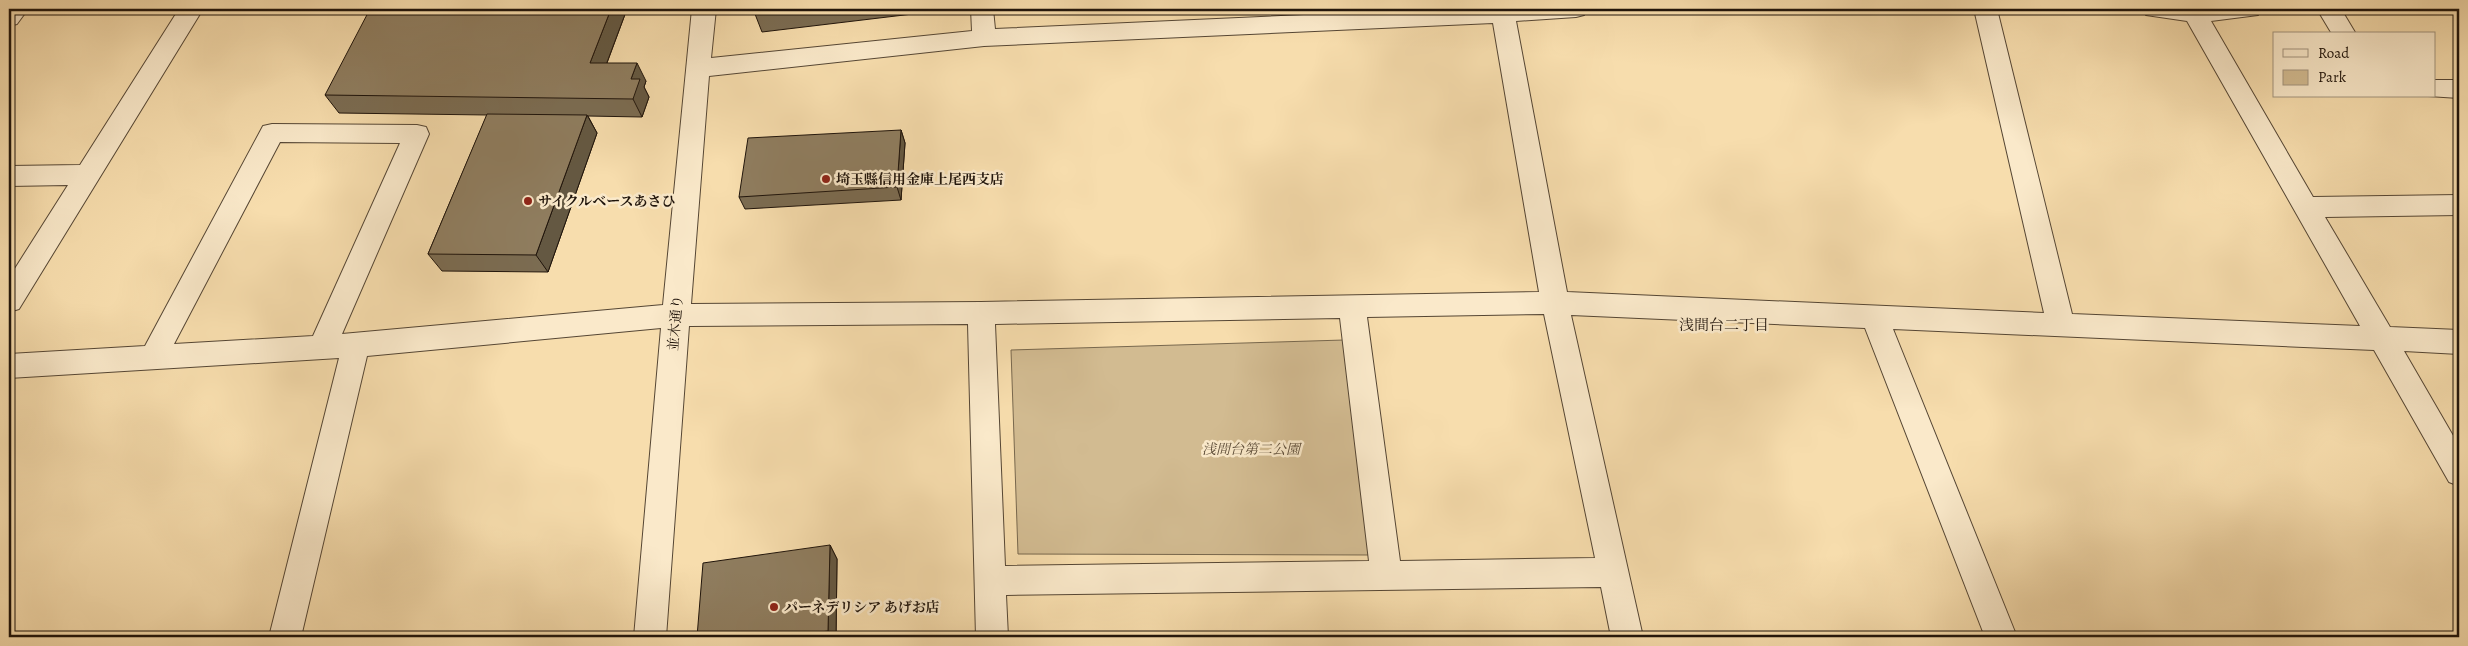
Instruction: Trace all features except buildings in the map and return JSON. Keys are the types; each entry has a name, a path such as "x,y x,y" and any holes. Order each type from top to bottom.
{"street":[{"path":"9,18 16,9"},
{"path":"9,301 191,9"},
{"name":"並木通り","path":"650,637 676,315 704,9"},
{"path":"982,9 984,38"},
{"path":"698,68 984,38 1250,17 1576,9"},
{"path":"1986,9 2061,325"},
{"path":"2154,9 2194,11 2250,9"},
{"path":"2329,9 2343,32"},
{"path":"2194,11 2459,473"},
{"path":"1503,12 1555,303 1627,637"},
{"path":"2436,89 2459,89"},
{"path":"153,357 272,133 417,134 322,347"},
{"path":"9,176 87,175"},
{"path":"2307,207 2459,205"},
{"path":"9,366 356,345 676,315 981,313 1555,303 2459,342"},
{"path":"1352,307 1386,575"},
{"path":"981,313 992,637"},
{"path":"1875,317 2001,637"},
{"path":"285,637 356,345"},
{"path":"990,581 1612,572"}],"green space":[{"name":"浅間台第二公園","path":"1344,340 1371,555 1018,554 1011,350"}],"place":[{"name":"埼玉縣信用金庫上尾西支店","path":"826,179"},
{"name":"サイクルベースあさひ","path":"528,201"},
{"name":"パーネデリシア あげお店","path":"774,607"}],"district":[{"name":"浅間台二丁目","path":"1724,325"}]}
